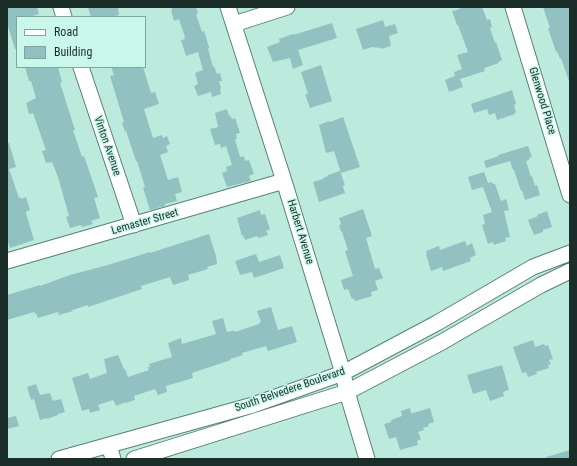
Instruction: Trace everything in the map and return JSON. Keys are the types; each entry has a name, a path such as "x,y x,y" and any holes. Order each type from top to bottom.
{"street":[{"name":"Harbert Avenue","path":"228,7 343,373 346,392 367,459"},
{"path":"234,24 287,7"},
{"name":"Glenwood Place","path":"513,7 570,195"},
{"name":"Vinton Avenue","path":"81,68 134,225"},
{"name":"Lemaster Street","path":"7,261 284,182"},
{"name":"South Belvedere Boulevard","path":"59,459 111,452 253,405 343,373 437,323 533,267 570,253"},
{"name":"South Belvedere Boulevard","path":"134,459 346,392 442,342 541,285 570,271"}],"building":[{"path":"7,7 37,7 39,14 32,16 16,16 16,49 7,23"},
{"path":"88,7 118,7 119,15 91,16"},
{"path":"172,7 196,7 198,14 196,14 202,32 204,31 213,67 214,66 217,74 220,73 222,81 219,81 221,94 212,97 211,92 198,96 194,86 198,84 195,73 203,70 198,52 186,56 181,40 185,39 185,37 179,19 174,21 171,10"},
{"path":"459,7 482,7 487,20 490,19 492,27 490,28 502,60 498,62 499,63 484,68 485,71 460,79 463,87 449,92 445,80 455,76 454,72 462,69 457,55 468,52 452,11 460,9"},
{"path":"543,7 570,7 570,81 561,58 560,59 557,51 556,52"},
{"path":"383,20 385,27 395,24 398,33 389,36 391,46 381,49 372,47 363,50 356,29"},
{"path":"332,23 337,38 298,50 303,65 293,69 290,58 273,62 267,47 280,42 279,39"},
{"path":"321,65 332,101 310,108 305,94 308,94 301,72"},
{"path":"25,68 58,68 62,82 60,83 75,130 73,130 82,157 84,156 98,197 94,198 100,218 91,221 93,224 70,228 66,217 69,216 58,177 52,162 46,163 42,151 46,150 33,113 29,114 26,103 36,98 31,81 29,81"},
{"path":"111,68 143,68 151,93 155,92 159,104 144,109 153,138 162,135 163,138 167,136 170,144 166,146 168,152 160,155 168,180 178,177 182,192 175,194 177,201 150,210 137,161 122,123 124,122 110,76 114,75"},
{"path":"512,90 516,104 514,105 516,112 515,114 497,120 495,113 489,115 487,109 474,113 471,104"},
{"path":"227,109 229,116 230,115 232,119 235,118 240,133 236,134 237,139 235,139 240,157 244,156 245,161 249,160 254,174 249,176 251,181 227,187 222,173 227,171 226,167 232,165 226,146 221,148 220,144 215,145 210,129 218,127 215,113"},
{"path":"343,117 360,167 341,173 334,151 326,153 319,125"},
{"path":"9,143 16,167 9,169 19,198 21,197 21,199 26,197 30,210 26,213 34,240 10,248 7,239 7,144"},
{"path":"528,146 532,157 526,161 531,177 532,176 535,186 537,185 540,195 525,200 510,161 486,168 484,161"},
{"path":"340,171 345,185 343,187 345,193 319,202 313,182"},
{"path":"484,172 488,183 492,182 495,184 501,201 506,199 509,210 504,211 510,237 505,238 506,241 494,245 493,242 488,244 482,225 485,224 483,215 492,212 483,187 472,190 468,177"},
{"path":"363,209 372,236 366,238 375,269 379,268 383,278 375,281 378,290 371,292 372,296 355,301 353,298 352,299 348,289 344,290 341,280 353,276 345,251 348,250 339,226 341,224 339,218"},
{"path":"260,210 261,215 265,214 270,229 266,231 268,235 258,238 257,236 245,240 243,235 242,236 237,218"},
{"path":"547,211 552,227 534,235 528,220"},
{"path":"209,234 217,264 207,267 208,269 188,275 189,280 173,285 170,277 141,286 142,289 59,315 58,312 38,318 34,312 7,320 7,295"},
{"path":"465,241 467,246 472,243 476,255 470,258 471,261 443,271 442,267 431,271 426,251 439,246 440,250"},
{"path":"256,254 259,262 280,255 284,268 254,278 252,272 240,275 235,261"},
{"path":"271,307 278,330 292,326 297,342 268,351 266,346 242,353 243,355 230,359 231,360 192,373 193,378 166,386 167,392 158,395 155,389 134,396 135,400 126,403 116,406 113,400 98,405 100,410 90,413 89,409 82,411 72,378 88,373 90,379 107,373 104,359 118,355 128,377 149,370 149,364 172,357 168,343 181,338 182,344 216,334 212,321 223,318 227,332 235,332 259,324 261,322 257,311"},
{"path":"533,340 535,347 544,344 545,346 548,345 553,359 549,360 551,364 548,365 549,368 536,372 537,374 528,377 526,372 522,373 513,347"},
{"path":"502,365 509,390 503,392 504,396 490,401 486,390 473,394 467,375"},
{"path":"36,384 40,395 50,393 53,401 61,399 65,412 40,420 34,399 31,400 27,387"},
{"path":"410,408 411,413 413,413 430,408 434,422 423,428 424,430 418,432 421,439 417,441 418,445 400,450 396,437 389,439 384,424 402,416 401,411"},
{"path":"16,416 19,426 7,429 7,418"},
{"path":"570,450 570,459 547,459 546,457"}]}
